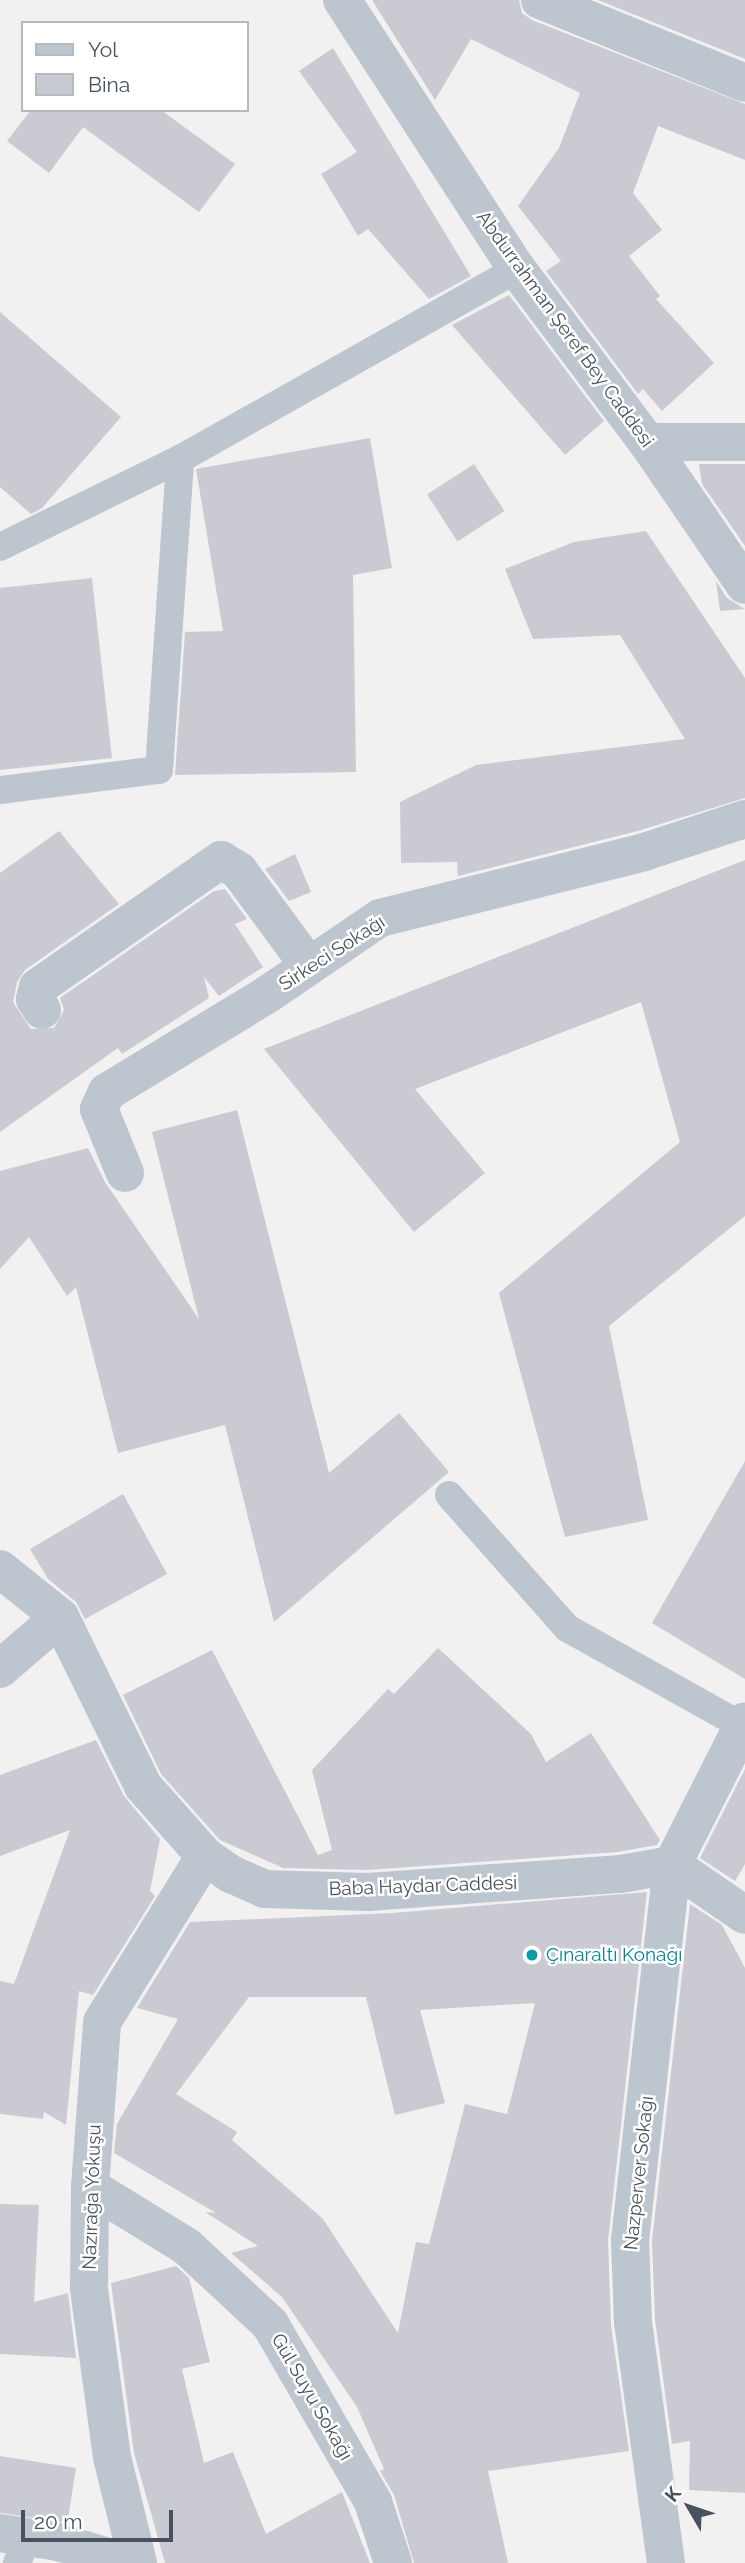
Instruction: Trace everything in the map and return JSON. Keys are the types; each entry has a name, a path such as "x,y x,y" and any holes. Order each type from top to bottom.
{"street":[{"name":"Abdurrahman Şeref Bey Caddesi","path":"342,0 517,269 647,442 745,585"},
{"path":"540,0 745,83"},
{"path":"647,442 745,442"},
{"name":"Sirkeci Sokağı","path":"125,1173 99,1109 107,1093 380,918 644,852 745,819"},
{"path":"42,1010 34,999 38,987 221,860 239,872 309,966"},
{"name":"Baba Haydar Caddesi","path":"0,1569 60,1617 144,1786 205,1856 231,1874 264,1889 368,1892 621,1874 672,1865"},
{"path":"0,1669 60,1617"},
{"path":"743,1724 672,1865 745,1915"},
{"name":"Nazırağa Yokuşu","path":"138,2563 112,2457 89,2288 90,2188 102,2022 205,1856"},
{"name":"Nazperver Sokağı","path":"666,2563 633,2322 629,2241 672,1865"},
{"name":"Gül Suyu Sokağı","path":"90,2188 186,2245 270,2324 373,2501 393,2563"},
{"path":"14,2545 58,2542 128,2563"}],"lane":[{"path":"0,547 180,458 517,269"},
{"path":"0,790 159,770 180,458"},
{"path":"449,1495 567,1628 743,1724"}],"building":[{"path":"372,0 519,0 522,13 532,20 745,104 745,160 658,126 633,193 662,230 629,256 660,296 656,299 714,363 662,411 643,389 638,394 546,271 561,261 518,206 559,148 580,93 471,39 435,100"},
{"path":"598,0 745,0 745,59"},
{"path":"333,48 471,276 429,299 368,229 358,236 321,174 357,152 299,71"},
{"path":"29,112 164,112 235,164 199,212 83,127 49,173 7,141"},
{"path":"509,295 604,421 565,455 452,325"},
{"path":"0,312 121,417 42,508 31,514 0,487"},
{"path":"370,438 392,568 353,575 356,772 175,775 185,632 223,631 196,469"},
{"path":"474,464 504,511 458,541 427,494"},
{"path":"699,464 745,464 745,546 702,484"},
{"path":"646,531 745,678 745,798 638,831 458,876 457,862 401,863 400,802 476,765 685,739 620,635 533,639 505,569 574,542"},
{"path":"92,578 112,758 0,770 0,588"},
{"path":"716,581 727,598 745,609 720,611"},
{"path":"59,831 119,904 25,970 17,982 13,1002 31,1029 54,1028 64,1010 60,998 214,891 225,889 247,919 235,924 263,967 219,996 204,977 209,998 122,1054 118,1048 0,1132 0,873"},
{"path":"295,854 311,892 289,901 265,869"},
{"path":"745,860 745,1216 609,1326 648,1520 565,1537 499,1293 680,1142 641,1002 415,1089 485,1173 414,1232 264,1049"},
{"path":"237,1110 329,1473 399,1413 449,1472 274,1622 225,1425 118,1453 76,1287 67,1296 29,1237 0,1269 0,1171 88,1148 105,1182 199,1319 152,1132"},
{"path":"745,1461 745,1679 652,1623"},
{"path":"123,1494 167,1574 85,1619 76,1602 48,1579 30,1549"},
{"path":"438,1648 531,1734 546,1762 591,1733 660,1840 657,1845 618,1852 368,1870 283,1868 220,1840 161,1774 123,1695 212,1650 318,1855 332,1850 312,1770 388,1689 394,1694"},
{"path":"96,1740 124,1796 160,1839 150,1891 155,1896 93,1995 79,1991 66,2125 44,2112 43,2119 0,2114 0,1981 14,1984 70,1830 0,1856 0,1775"},
{"path":"745,1769 745,1864 735,1881 700,1858"},
{"path":"647,1892 608,2241 611,2325 629,2451 488,2471 508,2563 414,2563 394,2495 380,2471 384,2469 357,2407 282,2297 231,2253 258,2246 205,2212 216,2213 114,2153 117,2124 178,2019 137,2008 190,1922 392,1913","holes":["249,1997 366,1997 395,2115 445,2103 420,2010 535,2003 507,2114 465,2104 429,2244 416,2242 398,2333 323,2219 232,2140 237,2132 176,2094"]},
{"path":"690,1904 722,1925 745,1968 745,2493 689,2490 690,2441 672,2444 655,2320 652,2241"},
{"path":"0,2204 39,2205 34,2302 68,2293 76,2358 0,2354"},
{"path":"176,2266 189,2278 210,2362 182,2369 204,2463 233,2452 266,2534 342,2492 370,2563 165,2563 134,2453 111,2283"},
{"path":"0,2456 76,2468 67,2523 0,2513"}],"place":[{"name":"Çınaraltı Konağı","path":"532,1955"}]}
